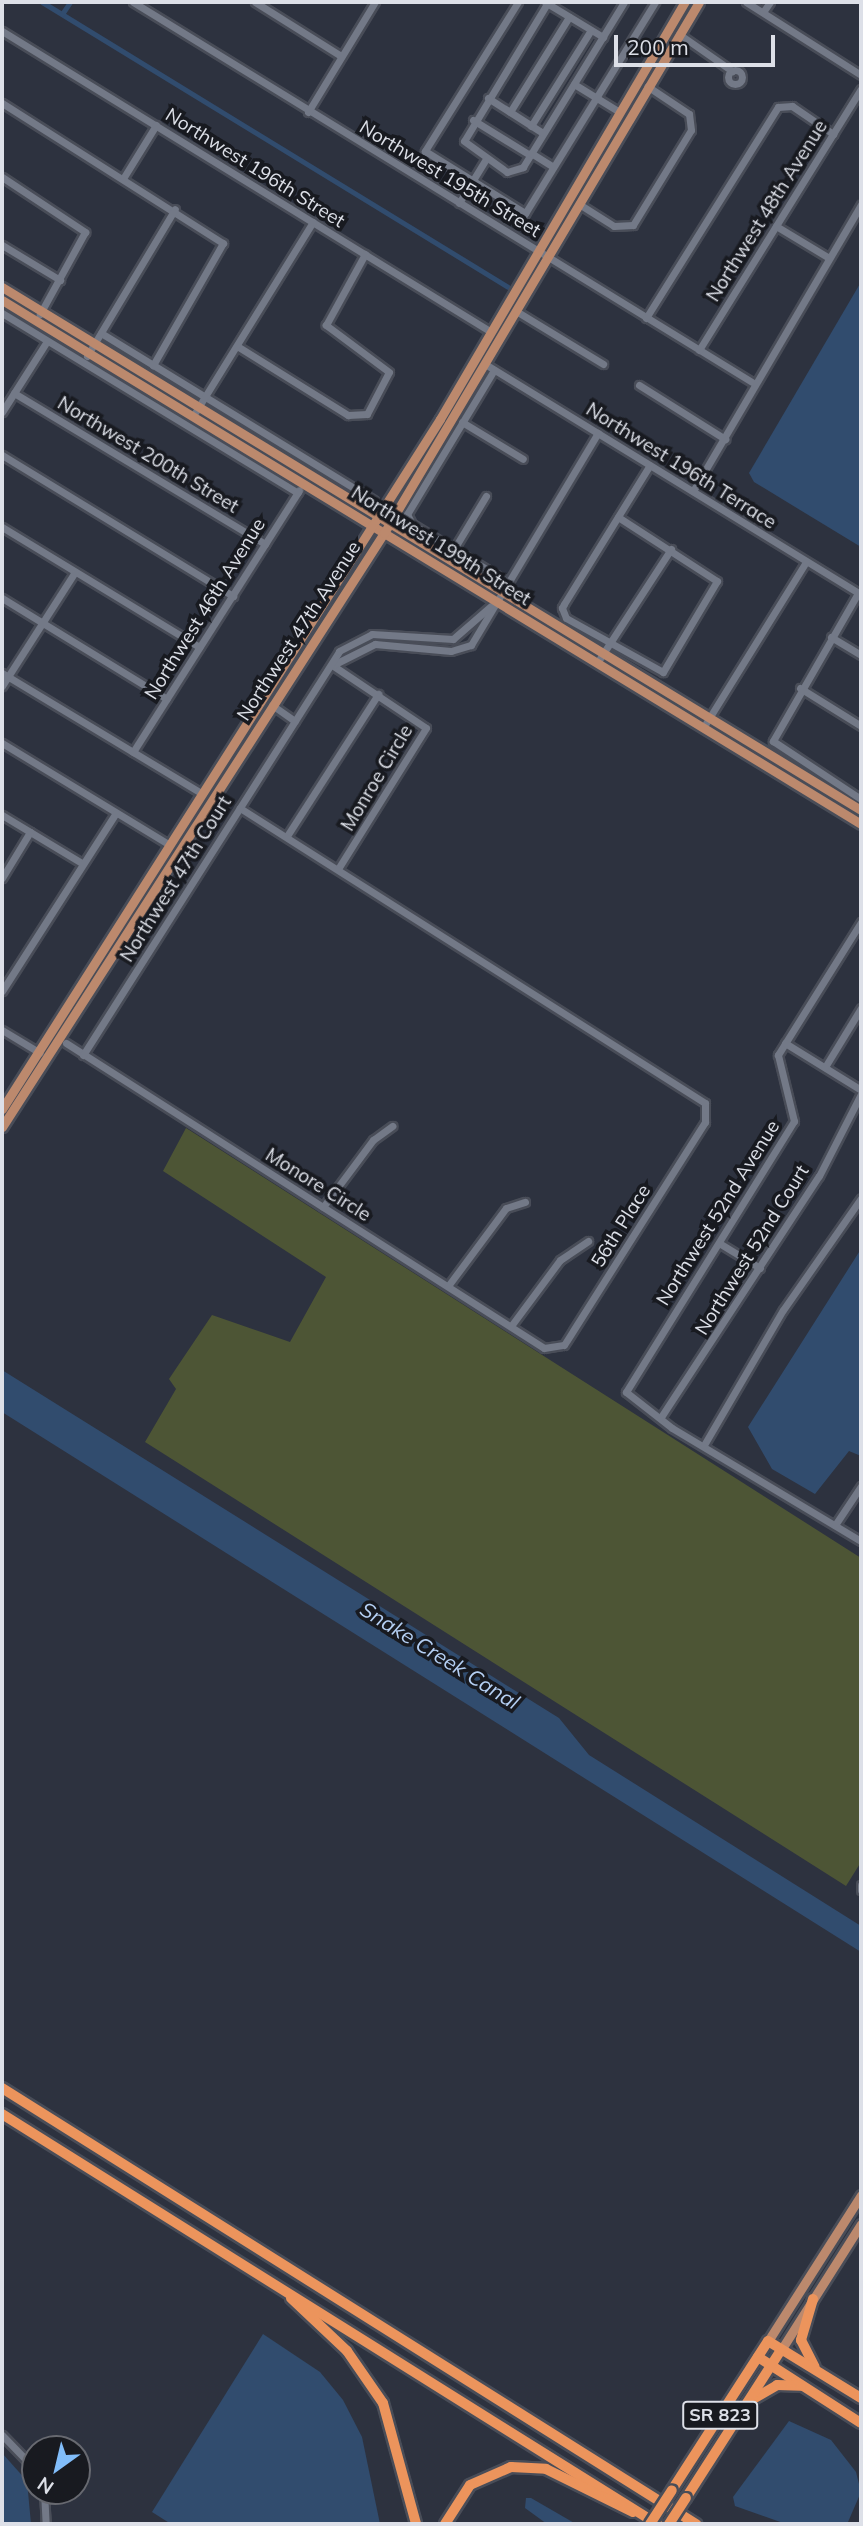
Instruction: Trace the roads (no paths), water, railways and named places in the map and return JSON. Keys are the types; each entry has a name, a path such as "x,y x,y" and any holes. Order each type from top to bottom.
{"highway":[{"path":"2,2088 696,2524"},
{"path":"2,2114 657,2524"},
{"path":"283,2290 347,2351 383,2403 416,2524"},
{"path":"813,2299 801,2340 815,2368"},
{"path":"768,2341 861,2398"},
{"name":"SR 823","path":"650,2524 768,2341"},
{"name":"SR 823","path":"669,2524 781,2350"},
{"path":"758,2357 861,2423"},
{"path":"747,2402 777,2385 806,2386"},
{"path":"445,2524 470,2485 498,2470 528,2466 640,2513"}],"main road":[{"name":"Northwest 47th Avenue","path":"2,1109 168,844 380,516 685,2"},
{"name":"Northwest 47th Avenue","path":"2,1127 384,533 549,258 619,131 699,2"},
{"path":"644,68 647,86"},
{"path":"618,111 619,131"},
{"name":"Northwest 199th Street","path":"2,287 709,718 837,790 861,810"},
{"name":"Northwest 199th Street","path":"2,300 373,526 493,603 597,663 861,824"},
{"path":"481,348 485,364"},
{"path":"289,658 289,678"},
{"path":"201,793 216,791"},
{"path":"168,844 169,866"},
{"name":"SR 823","path":"768,2341 861,2198"},
{"name":"SR 823","path":"781,2350 861,2224"}],"street":[{"name":"Northwest 195th Street","path":"134,2 308,112 752,382"},
{"path":"255,2 341,56"},
{"path":"308,112 375,2"},
{"path":"518,2 425,151 523,216 655,2"},
{"path":"603,37 547,2 474,119 464,141 486,159 516,173 531,154 543,133 574,84 603,37 624,2"},
{"path":"746,2 861,75"},
{"path":"763,12 770,2"},
{"path":"510,113 569,17"},
{"path":"531,126 591,30"},
{"name":"Northwest 196th Street","path":"2,31 491,332"},
{"path":"679,34 732,71"},
{"path":"574,84 618,111"},
{"path":"579,204 625,230 694,121 647,86"},
{"name":"Northwest 48th Avenue","path":"699,350 861,89"},
{"path":"488,98 543,133"},
{"path":"2,103 220,238 223,251 153,365"},
{"path":"646,318 778,107 792,106 833,134"},
{"path":"474,119 553,167"},
{"path":"124,177 156,125"},
{"path":"459,203 486,159"},
{"path":"2,177 85,232 36,320"},
{"path":"693,491 725,439 752,382 861,205"},
{"path":"83,363 176,209"},
{"path":"193,416 313,222"},
{"path":"776,226 829,258"},
{"path":"2,245 60,280"},
{"path":"237,346 359,418 367,414 389,372 326,325 365,254"},
{"path":"516,312 603,365"},
{"path":"2,313 298,493"},
{"path":"101,333 374,500"},
{"path":"2,412 47,341"},
{"name":"Northwest 196th Terrace","path":"485,364 860,594"},
{"path":"494,370 407,517 506,581"},
{"path":"639,385 725,439"},
{"name":"Northwest 200th Street","path":"14,393 265,544"},
{"path":"462,422 523,459"},
{"path":"332,665 362,648 386,645 452,651 474,641 500,590 598,433"},
{"path":"2,455 233,596"},
{"path":"618,517 717,581 663,672 610,645 566,618 562,608 618,517 650,465"},
{"name":"Northwest 46th Avenue","path":"133,752 304,484"},
{"path":"454,549 486,496"},
{"path":"2,527 199,647"},
{"path":"597,663 671,549"},
{"path":"703,727 806,562"},
{"path":"2,686 5,675 75,572"},
{"path":"860,594 800,688 772,741 837,790 861,799"},
{"path":"2,598 167,699"},
{"path":"474,641 466,632 493,603"},
{"name":"Northwest 47th Court","path":"83,1055 295,721 332,665 354,640 387,634 446,640 466,632"},
{"path":"386,645 387,634"},
{"path":"831,637 861,655"},
{"name":"Monroe Circle","path":"332,665 426,728 338,869"},
{"path":"5,675 201,793"},
{"path":"800,688 861,726"},
{"path":"287,836 377,694"},
{"path":"272,705 295,721"},
{"path":"2,743 168,844"},
{"path":"828,803 837,790"},
{"path":"240,807 338,869"},
{"path":"2,991 116,813"},
{"path":"2,815 82,863"},
{"path":"2,878 30,832"},
{"name":"56th Place","path":"338,869 705,1103 707,1112 564,1345 554,1351"},
{"path":"860,925 785,1043 861,1092"},
{"path":"825,1068 861,1008"},
{"path":"2,1030 47,1057"},
{"name":"Monore Circle","path":"66,1043 554,1351"},
{"name":"Northwest 52nd Avenue","path":"661,1417 626,1392 794,1121 778,1055 785,1043"},
{"name":"Northwest 52nd Court","path":"661,1417 760,1268 861,1092"},
{"path":"323,1207 373,1140 391,1126"},
{"path":"704,1445 767,1346 783,1310 861,1198"},
{"path":"448,1286 506,1208 525,1202"},
{"path":"511,1326 559,1260 588,1241"},
{"path":"719,1243 760,1268"},
{"path":"661,1417 861,1541"},
{"path":"835,1525 861,1486"},
{"path":"2,2435 21,2455"},
{"path":"45,2505 46,2524"}],"water":[{"path":"861,282 861,547 754,482 749,473"},
{"path":"861,1249 861,1456 849,1451 815,1494 772,1469 748,1427"},
{"name":"Snake Creek Canal","path":"2,1370 559,1718 589,1755 861,1926 861,1952 2,1412"},
{"path":"263,2334 320,2372 343,2400 362,2437 380,2524 171,2524 152,2512"},
{"path":"789,2421 831,2440 856,2472 861,2492 848,2522 786,2524 735,2506 733,2497"},
{"path":"2,2453 21,2474 21,2505 29,2505 31,2524 2,2524"},
{"path":"526,2498 531,2498 576,2524 547,2524 525,2508"}],"waterway":[{"path":"42,2 508,287"},
{"path":"62,14 70,2"}]}
